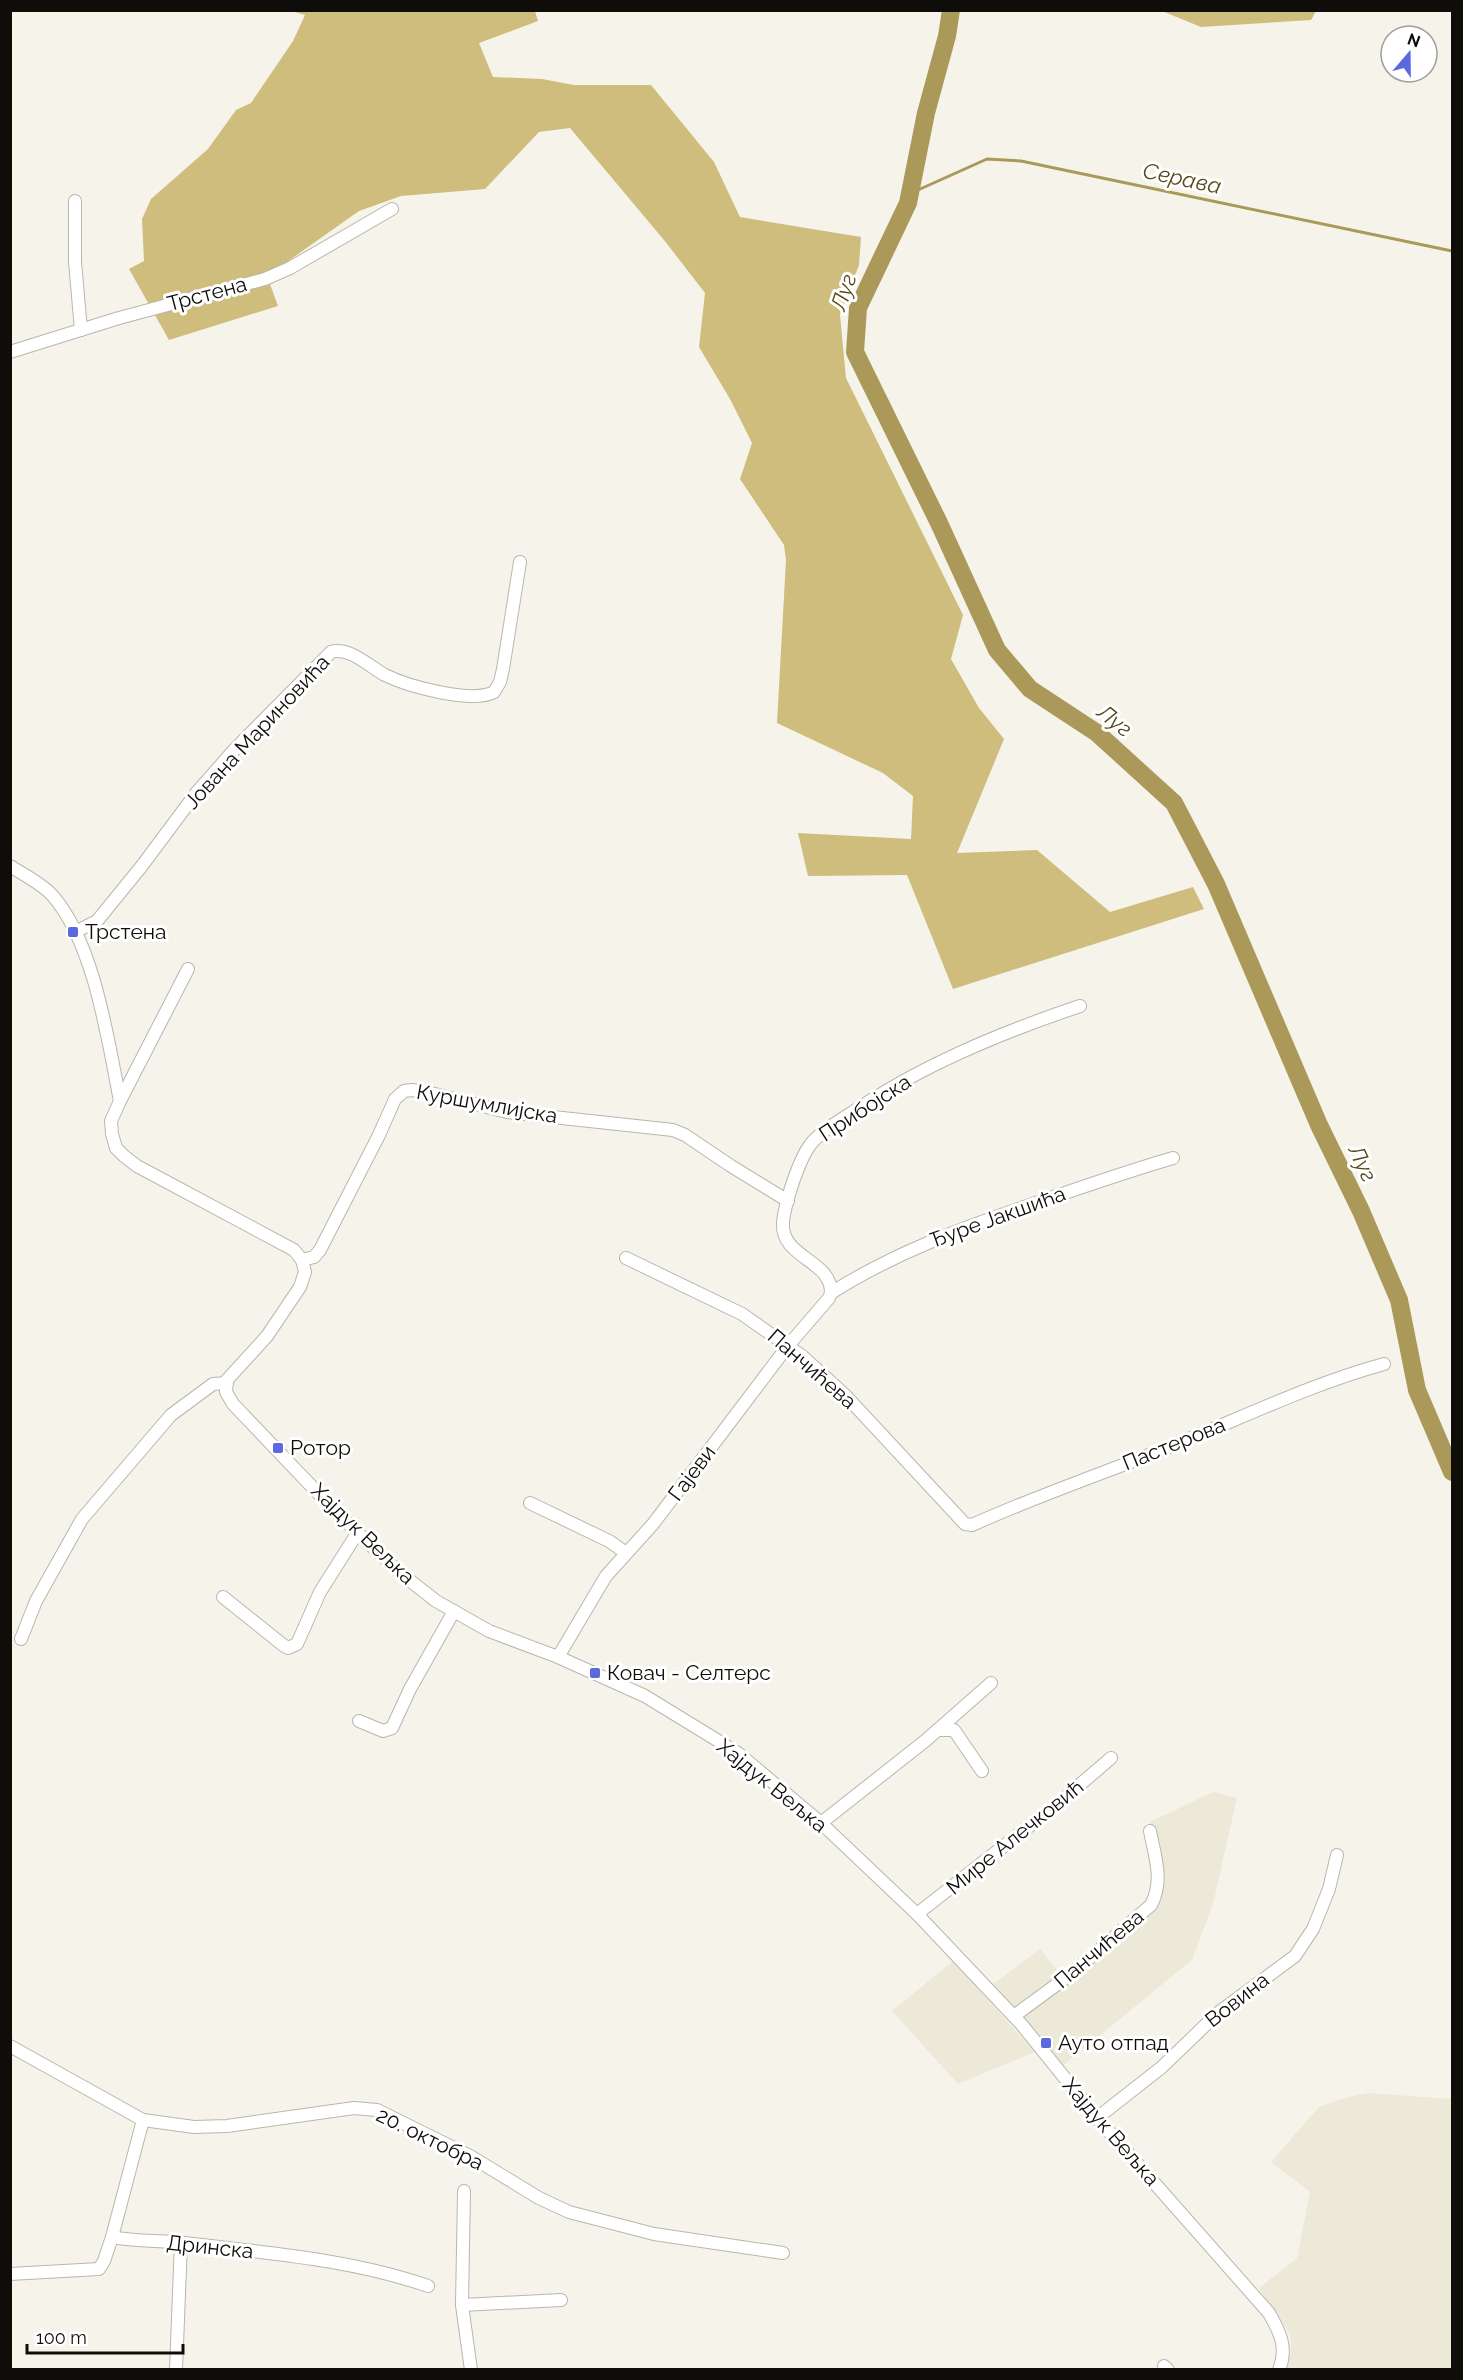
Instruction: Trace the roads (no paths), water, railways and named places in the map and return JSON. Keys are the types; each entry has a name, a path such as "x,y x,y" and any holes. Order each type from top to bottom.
{"street":[{"path":"75,201 75,262 81,330"},
{"name":"Трстена","path":"10,352 265,279 290,268 392,209"},
{"name":"Јована Мариновића","path":"75,932 98,921 197,792 331,652 342,651 350,654 385,674 421,688 481,696 494,692 500,682 503,669 520,562"},
{"path":"10,866 52,896 75,932 102,1012 120,1101"},
{"path":"21,1639 36,1601 82,1520 171,1415 213,1384 226,1383 230,1375 267,1336 300,1287 305,1272 302,1260 294,1250 137,1166 116,1148 111,1121 188,969"},
{"name":"Прибојска","path":"831,1293 830,1281 825,1275 787,1242 783,1223 788,1201 810,1145 858,1108 957,1055 1080,1006"},
{"name":"Куршумлијска","path":"302,1260 314,1257 320,1250 374,1145 394,1099 400,1093 408,1090 435,1094 507,1112 673,1130 685,1135 788,1201"},
{"name":"Ђуре Јакшића","path":"831,1293 875,1267 937,1238 1117,1175 1173,1158"},
{"name":"Панчићева","path":"626,1258 742,1314 809,1362 846,1396 965,1524"},
{"name":"Гајеви","path":"558,1657 606,1576 653,1524 787,1347 831,1293"},
{"name":"Пастерова","path":"965,1524 972,1525 1030,1499 1149,1455 1318,1385 1384,1364"},
{"name":"Хајдук Вељка","path":"226,1383 226,1392 233,1404 399,1572 436,1601 489,1631 558,1657 645,1696 738,1753 821,1823 917,1914 1014,2016 1097,2118 1269,2313 1282,2336 1284,2359 1279,2370"},
{"path":"530,1503 609,1541 626,1553"},
{"path":"223,1597 288,1648 297,1644 320,1592 358,1532"},
{"path":"359,1721 383,1731 392,1728 410,1689 454,1611"},
{"path":"821,1823 939,1730 991,1683"},
{"path":"939,1730 954,1731 982,1771"},
{"name":"Мире Алечковић","path":"917,1914 1055,1806 1111,1758"},
{"name":"Панчићева","path":"1014,2016 1071,1974 1151,1905 1157,1892 1159,1879 1150,1831"},
{"name":"Вовина","path":"1097,2118 1162,2067 1218,2013 1295,1956 1314,1929 1329,1889 1337,1855"},
{"name":"20. октобра","path":"10,2046 143,2120 194,2127 227,2126 354,2108 376,2110 470,2156 539,2199 569,2212 654,2234 783,2253"},
{"path":"10,2274 99,2269 112,2237 143,2120"},
{"path":"464,2191 462,2305 471,2370"},
{"name":"Дринска","path":"112,2237 181,2242 346,2264 390,2272 428,2286"},
{"path":"176,2370 181,2242"},
{"path":"462,2305 561,2300"}],"waterway":[{"name":"Луг","path":"951,10 947,36 926,113 908,203 858,308 855,352 939,523 997,650 1030,689 1097,733 1174,803 1216,884 1319,1125 1361,1211 1399,1300 1417,1390 1452,1472"},
{"name":"Серава","path":"909,194 987,159 1021,161 1452,251"}],"place":[{"name":"Трстена","path":"73,932"},
{"name":"Ротор","path":"278,1448"},
{"name":"Ковач - Селтерс","path":"595,1673"},
{"name":"Ауто отпад","path":"1046,2043"}]}
